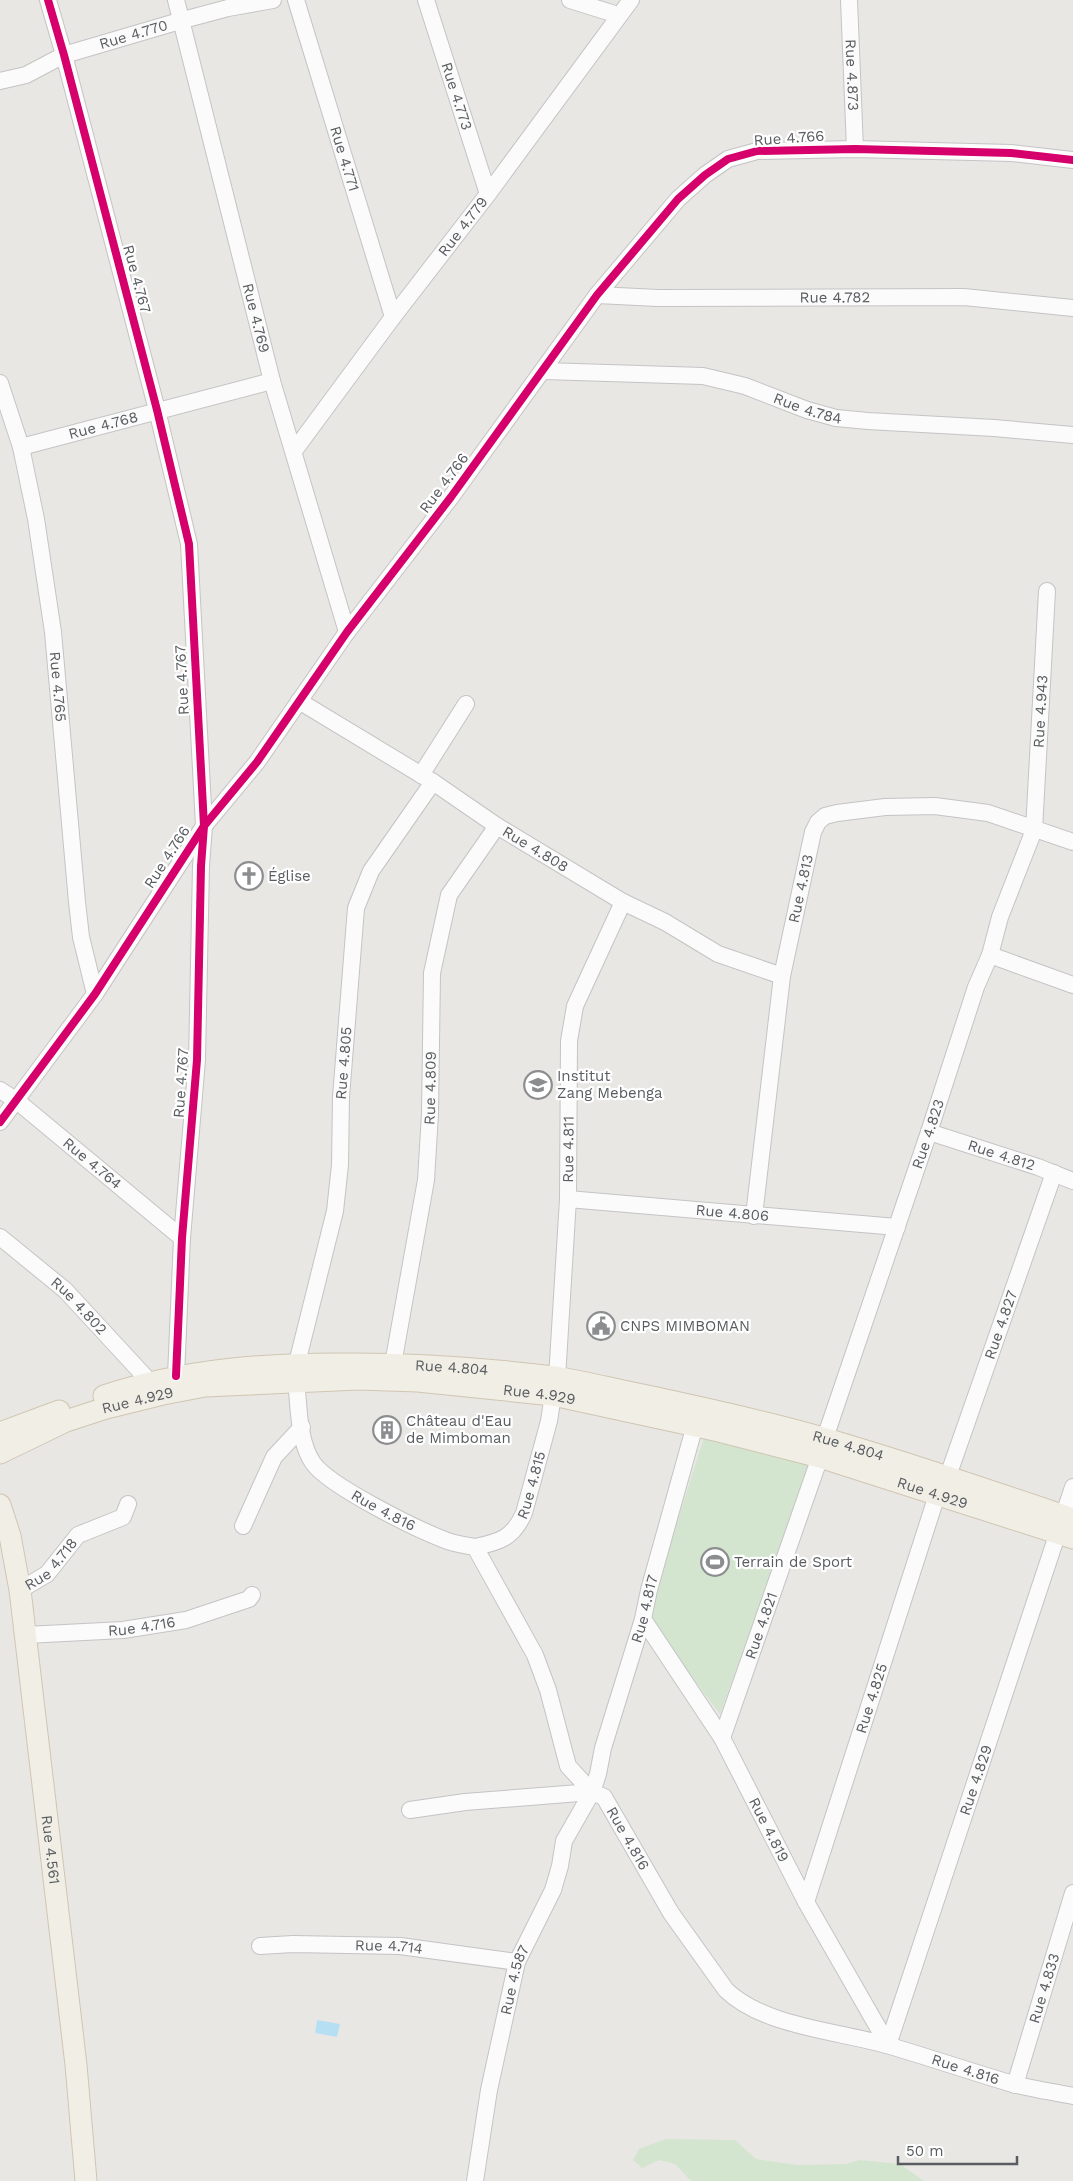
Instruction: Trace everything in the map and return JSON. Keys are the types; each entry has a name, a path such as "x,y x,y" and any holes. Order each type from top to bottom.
{"main road":[{"name":"Rue 4.804","path":"0,1433 66,1409 150,1382 176,1376 240,1368 297,1372 393,1364 718,1411 822,1447 948,1476 1066,1526"},
{"name":"Rue 4.929","path":"0,1453 66,1421 106,1408 205,1386 297,1372 358,1379 555,1386 695,1425 822,1447 937,1495 1066,1526"},
{"name":"Rue 4.561","path":"1,1514 10,1536 26,1635 76,2065 86,2181"}],"street":[{"name":"Rue 4.767","path":"48,0 157,410 189,544 204,826 201,866 197,1060 182,1238 176,1376"},
{"name":"Rue 4.769","path":"176,0 183,20 272,381 347,632"},
{"name":"Rue 4.770","path":"0,81 26,75 64,55 228,8 273,0"},
{"name":"Rue 4.771","path":"296,0 392,317"},
{"name":"Rue 4.773","path":"426,0 488,194"},
{"path":"570,0 618,15"},
{"name":"Rue 4.779","path":"294,451 392,317 488,194 618,15 631,0"},
{"name":"Rue 4.873","path":"848,0 855,149"},
{"name":"Rue 4.766","path":"0,1122 95,994 204,826 257,762 347,632 451,497 597,295 678,199 705,175 728,160 757,151 855,149 1011,153 1073,160"},
{"name":"Rue 4.782","path":"597,295 658,298 964,297 1073,308"},
{"name":"Rue 4.784","path":"544,370 703,376 745,386 807,410 836,418 868,422 994,428 1073,435"},
{"name":"Rue 4.768","path":"21,447 272,381"},
{"name":"Rue 4.765","path":"0,383 21,447 36,519 53,632 81,937 95,994"},
{"name":"Rue 4.943","path":"1034,830 1047,591"},
{"name":"Rue 4.808","path":"299,701 427,778 497,826 623,902 665,922 718,954 782,976"},
{"name":"Rue 4.805","path":"297,1372 334,1211 340,1165 341,1097 356,908 372,871 427,778 466,704"},
{"name":"Rue 4.813","path":"754,1216 782,976 814,832 818,822 825,816 885,807 935,806 988,813 1073,842"},
{"name":"Rue 4.809","path":"393,1364 426,1180 430,1114 432,973 449,895 497,826"},
{"name":"Rue 4.823","path":"822,1447 930,1132 976,987 990,955 1000,918 1034,830"},
{"name":"Rue 4.811","path":"555,1386 568,1199 569,1041 571,1021 575,1006 623,902"},
{"path":"990,955 1073,985"},
{"name":"Rue 4.764","path":"0,1090 17,1101 182,1238"},
{"name":"Rue 4.812","path":"930,1132 1073,1181"},
{"name":"Rue 4.827","path":"948,1476 1054,1173"},
{"name":"Rue 4.806","path":"568,1199 897,1227"},
{"name":"Rue 4.802","path":"0,1237 65,1290 150,1382"},
{"name":"Rue 4.816","path":"297,1372 306,1450 313,1463 324,1474 370,1504 446,1540 475,1547 535,1655 548,1690 568,1766 592,1792 604,1797 670,1913 726,1990 736,2000 761,2013 817,2029 888,2045 1015,2085 1073,2096"},
{"name":"Rue 4.815","path":"475,1547 494,1543 508,1537 518,1527 524,1513 549,1421 555,1386"},
{"name":"Rue 4.817","path":"592,1792 603,1748 643,1619 649,1590 695,1425"},
{"path":"243,1526 274,1457 302,1427"},
{"name":"Rue 4.821","path":"722,1738 822,1447"},
{"name":"Rue 4.829","path":"888,2045 1066,1526 1073,1487"},
{"name":"Rue 4.825","path":"806,1902 937,1495"},
{"name":"Rue 4.718","path":"20,1590 47,1574 78,1535 122,1517 128,1504"},
{"name":"Rue 4.716","path":"26,1635 123,1630 186,1620 249,1599 252,1595"},
{"name":"Rue 4.819","path":"643,1619 722,1738 806,1902 888,2045"},
{"path":"410,1810 464,1802 592,1792"},
{"name":"Rue 4.587","path":"474,2181 489,2090 516,1962 553,1890 560,1866 564,1841 592,1792"},
{"name":"Rue 4.833","path":"1015,2085 1073,1893"},
{"name":"Rue 4.714","path":"260,1946 302,1944 400,1946 516,1962"}],"green space":[{"path":"706,1431 812,1463 720,1714 647,1617"},
{"path":"666,2139 735,2140 756,2159 797,2165 846,2164 860,2160 900,2164 924,2181 691,2181 675,2164 659,2160 642,2168 633,2160 639,2149"}],"water":[{"path":"317,2020 340,2024 337,2037 315,2033"}],"cycle path":[{"path":"48,0 157,410 189,544 204,826 201,866 197,1060 182,1238 176,1376"},
{"path":"0,1122 95,994 204,826 257,762 347,632 451,497 597,295 678,199 705,175 728,159 757,151 855,149 1011,153 1073,160"}],"place":[{"name":"Église","path":"249,876"},
{"name":"Institut Zang Mebenga","path":"538,1085"},
{"name":"CNPS MIMBOMAN","path":"601,1326"},
{"name":"Château d'Eau de Mimboman","path":"387,1430"},
{"name":"Terrain de Sport","path":"715,1562"}]}
